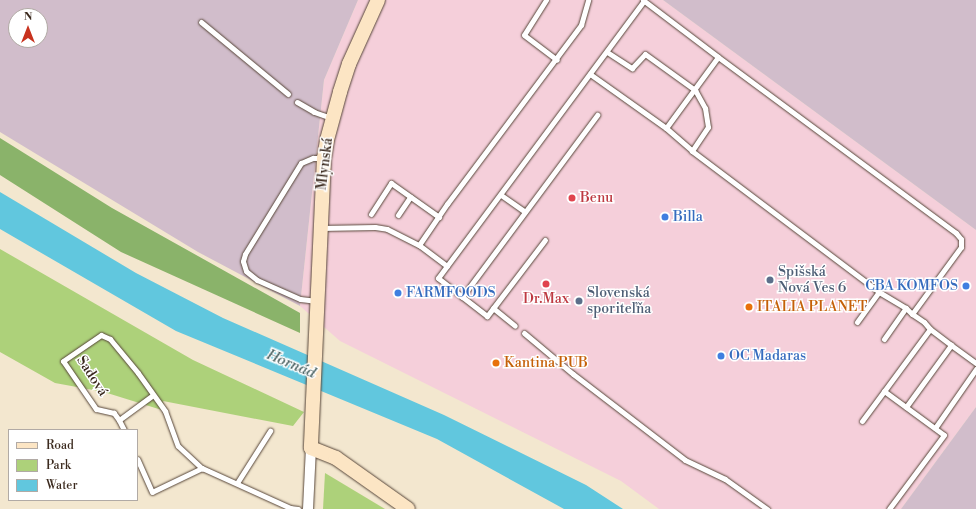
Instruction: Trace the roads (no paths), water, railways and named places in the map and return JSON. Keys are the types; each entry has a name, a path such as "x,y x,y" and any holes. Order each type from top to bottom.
{"street":[{"name":"Mlynská","path":"311,448 324,158 332,118 349,64 378,0"},
{"path":"308,509 311,448 336,458 408,509"}],"lane":[{"path":"546,0 524,35 557,60"},
{"path":"419,245 582,26 588,0"},
{"path":"545,240 487,316 438,278 502,194 643,1 956,233 961,239 961,247 912,314"},
{"path":"201,22 288,94"},
{"path":"607,52 632,68 645,54 695,90 705,108 708,127 692,151"},
{"path":"666,128 718,57"},
{"path":"590,74 666,128 692,151 879,292 906,308 930,329 976,363"},
{"path":"297,102 314,112 332,118"},
{"path":"462,297 597,114"},
{"path":"318,301 300,299 257,280 244,267 243,261 301,163 313,158 324,158"},
{"path":"371,214 391,183 439,217"},
{"path":"502,194 525,212"},
{"path":"398,215 410,197"},
{"path":"321,228 375,227 387,229 419,245 447,266"},
{"path":"857,322 879,292"},
{"path":"493,308 515,326"},
{"path":"884,339 906,308"},
{"path":"862,421 930,329"},
{"path":"524,333 573,374 685,460 725,479 767,509"},
{"name":"Sadová","path":"120,420 114,413 96,408 63,361 101,335 110,339 165,411 178,446 202,468 290,508 298,509"},
{"path":"906,407 951,345"},
{"path":"935,428 976,369"},
{"path":"884,392 944,435 889,509"},
{"path":"124,429 120,420 153,395"},
{"path":"237,483 270,431"},
{"path":"138,461 152,492 202,468"}],"water":[{"name":"Hornád","path":"0,192 136,273 223,318 444,415 586,485 623,509 564,509 437,439 176,331 0,229"}],"place":[{"name":"Benu","path":"572,198"},
{"name":"Billa","path":"665,217"},
{"name":"Spišská Nová Ves 6","path":"770,280"},
{"name":"Dr.Max","path":"546,284"},
{"name":"CBA KOMFOS","path":"966,286"},
{"name":"FARMFOODS","path":"398,293"},
{"name":"Slovenská sporiteľňa","path":"579,301"},
{"name":"ITALIA PLANET","path":"749,307"},
{"name":"OC Madaras","path":"721,356"},
{"name":"Kantina PUB","path":"496,363"}]}
